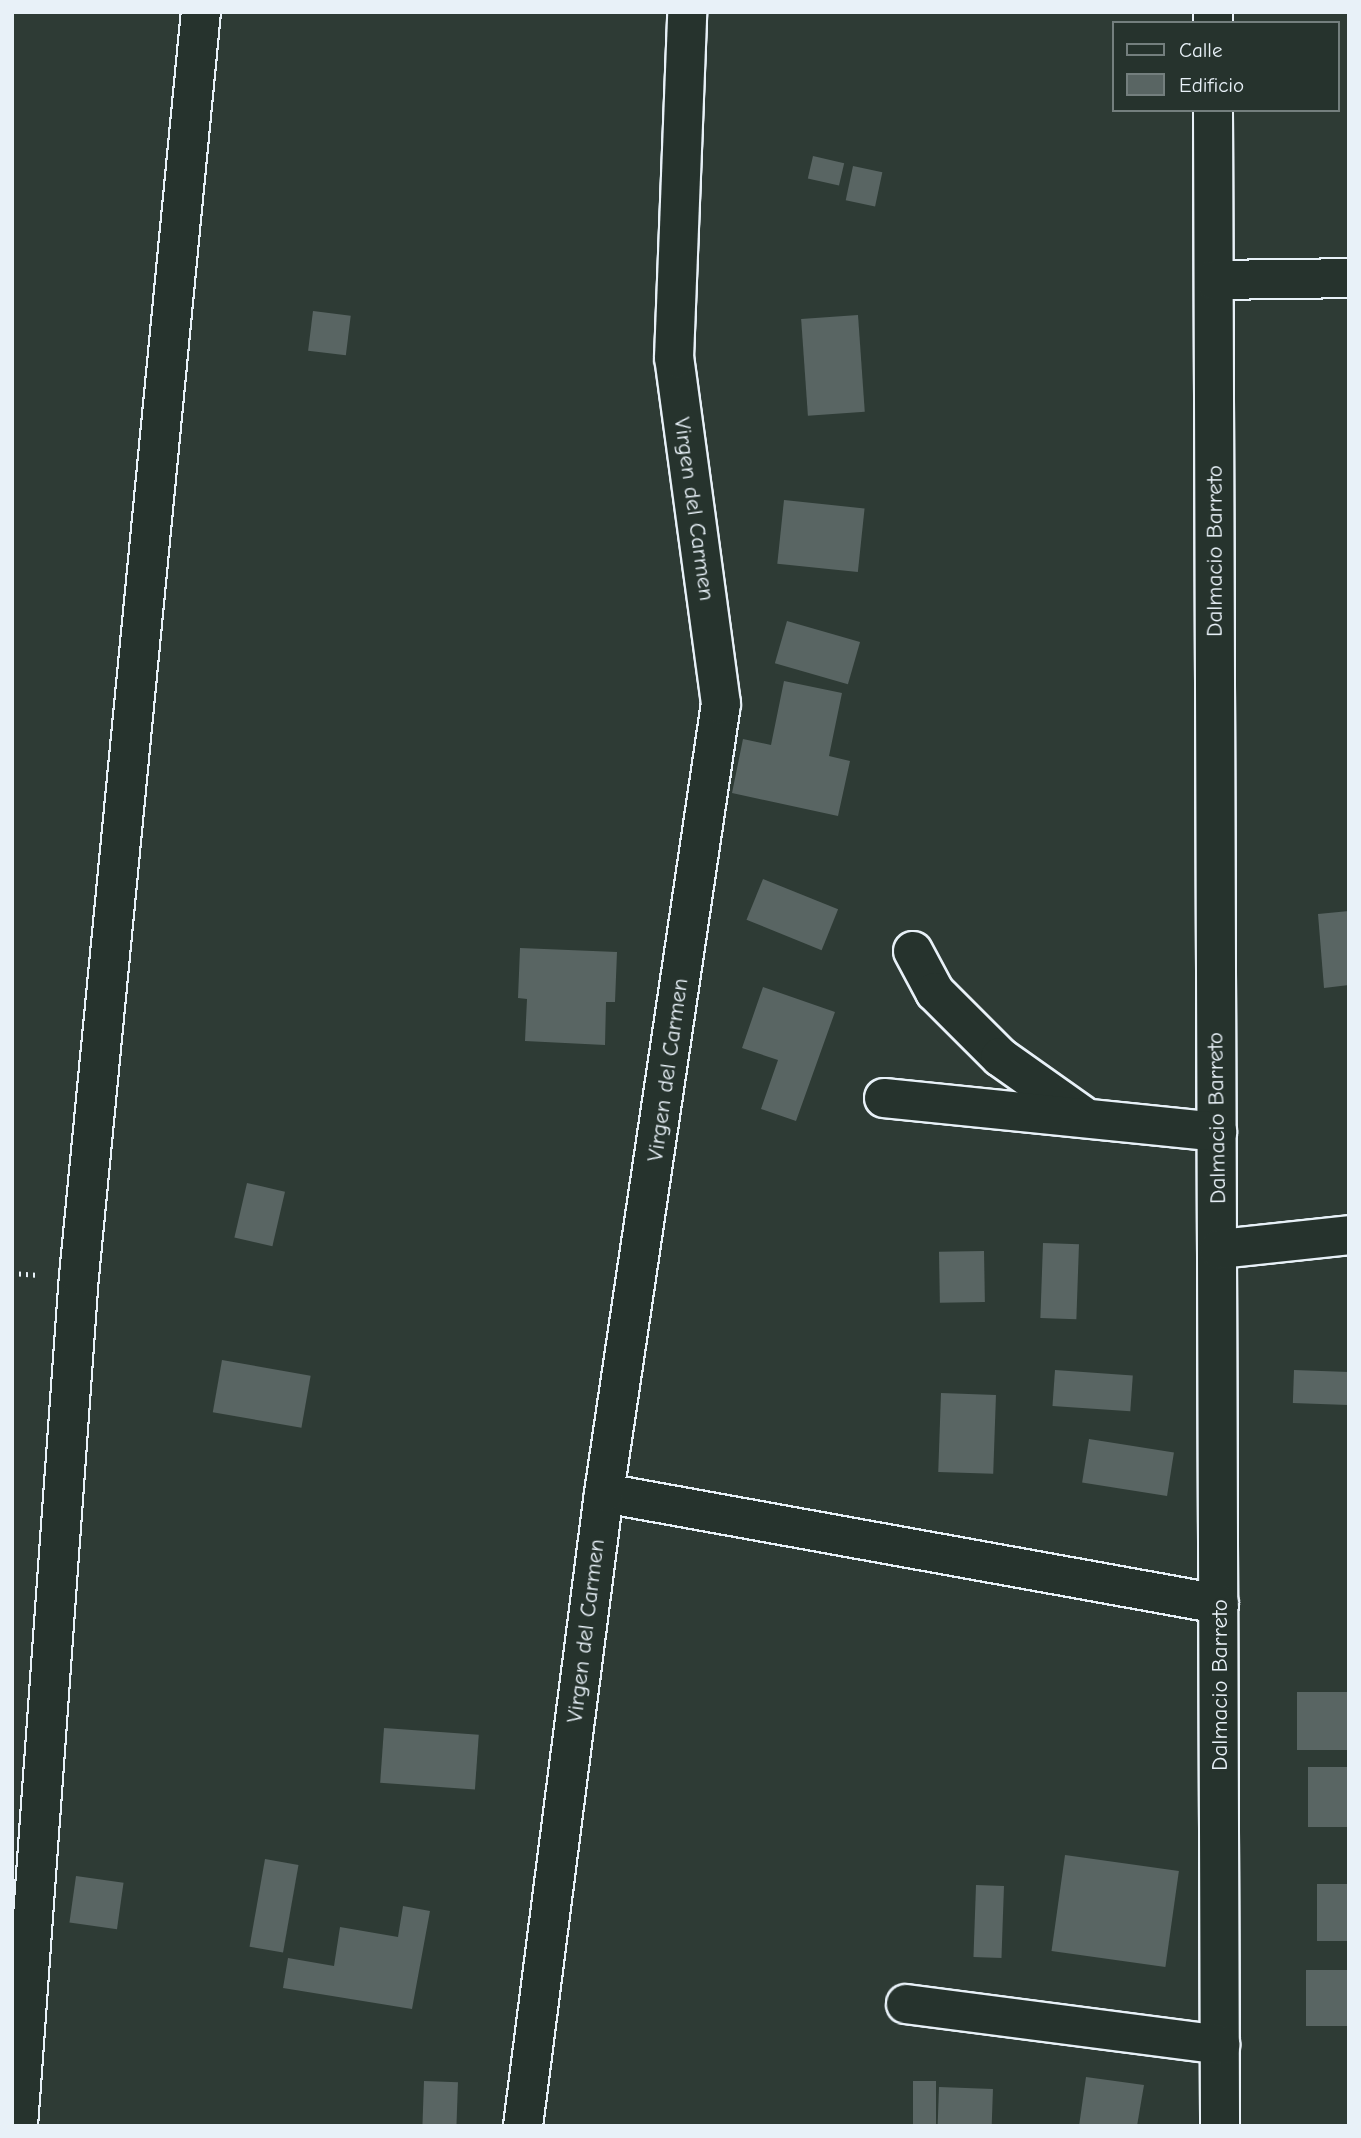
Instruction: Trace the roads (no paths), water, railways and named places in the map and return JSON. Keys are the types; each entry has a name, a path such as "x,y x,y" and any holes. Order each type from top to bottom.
{"street":[{"path":"18,2126 79,1276 201,12"},
{"name":"Virgen del Carmen","path":"523,2126 604,1493 721,704 674,358 687,12"},
{"name":"Dalmacio Barreto","path":"1213,112 1220,2126"},
{"path":"1214,280 1349,278"},
{"path":"913,951 935,992 1000,1057 1084,1116"},
{"path":"884,1098 1084,1116 1217,1132"},
{"path":"1219,1249 1349,1235"},
{"path":"604,1493 1219,1604"},
{"path":"906,2004 1220,2045"}]}
